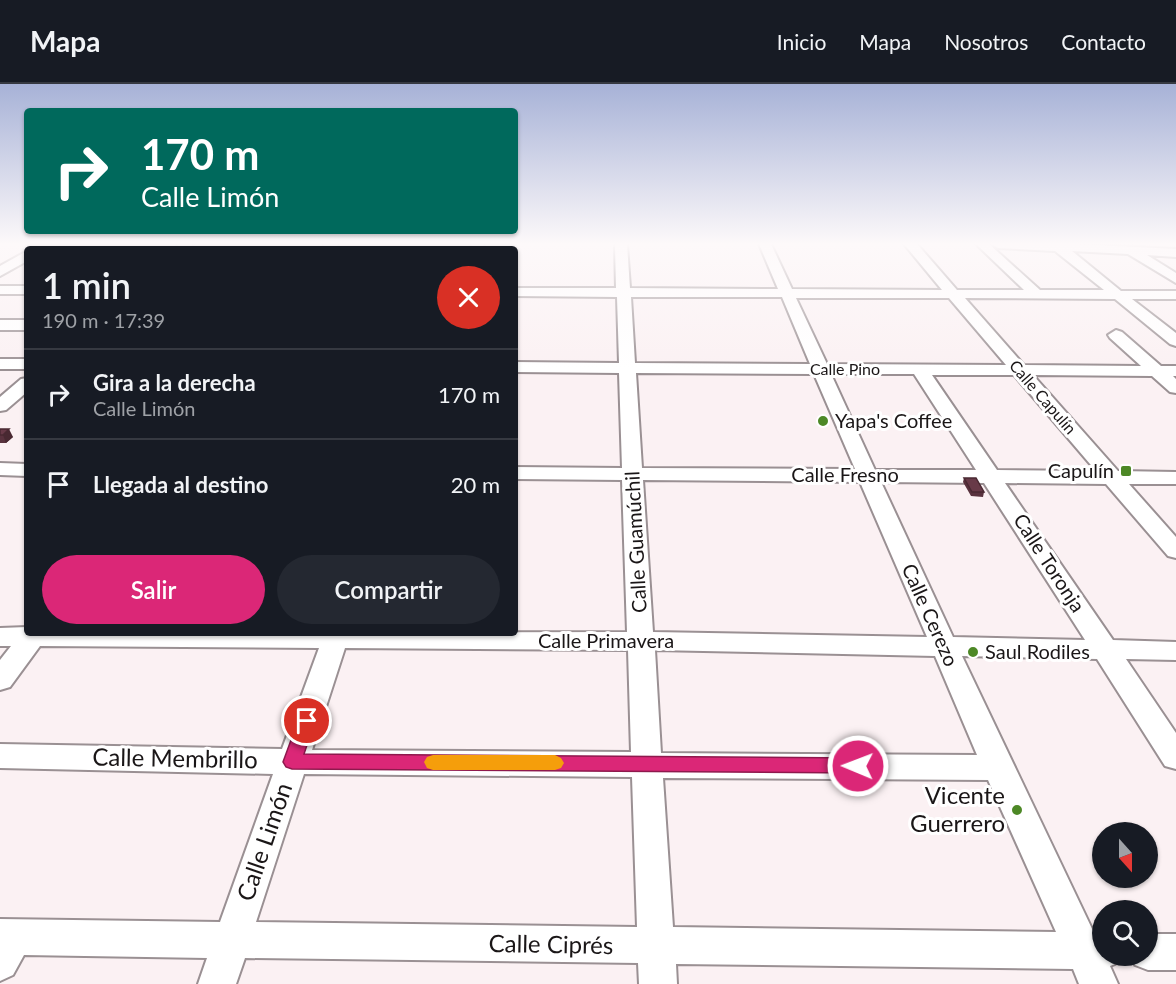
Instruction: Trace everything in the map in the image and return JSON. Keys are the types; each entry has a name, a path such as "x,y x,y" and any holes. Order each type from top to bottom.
{"street":[{"name":"Calle Guamúchil","path":"624,286 658,984"},
{"name":"Calle Cerezo","path":"783,286 823,369 998,768 1092,949"},
{"name":"Calle Capulín","path":"946,286 1176,551"},
{"path":"1027,286 1037,295"},
{"path":"1107,286 1176,340"},
{"path":"0,290 24,290"},
{"path":"518,292 1176,295"},
{"path":"0,325 24,326"},
{"path":"1116,335 1176,388"},
{"path":"0,364 24,364"},
{"name":"Calle Pino","path":"518,367 1176,371"},
{"name":"Calle Toronja","path":"920,370 1176,758"},
{"path":"0,406 24,386"},
{"path":"0,469 24,470"},
{"name":"Calle Fresno","path":"518,473 1176,478"},
{"name":"Calle Primavera","path":"0,637 24,636"},
{"path":"0,680 33,636"},
{"name":"Calle Primavera","path":"336,636 1176,651"},
{"name":"Calle Limón","path":"217,984 336,636"},
{"name":"Calle Membrillo","path":"0,756 292,762 647,763 998,768"},
{"name":"Calle Ciprés","path":"5,945 232,940 1092,951"},
{"path":"1158,952 1176,952"},
{"name":"Calle Cerezo","path":"1096,966 1099,984"}],"building":[{"path":"0,429 9,429 0,435"},
{"path":"964,478 976,478 984,492 972,492"}],"slow traffic":[{"path":"433,762 555,763"}],"place":[{"name":"Yapa's Coffee","path":"823,421"},
{"name":"Capulín","path":"1126,471"},
{"name":"Saul Rodiles","path":"973,652"},
{"name":"Vicente Guerrero","path":"1017,810"}],"route":[{"path":"307,721 292,762 858,766"}]}
